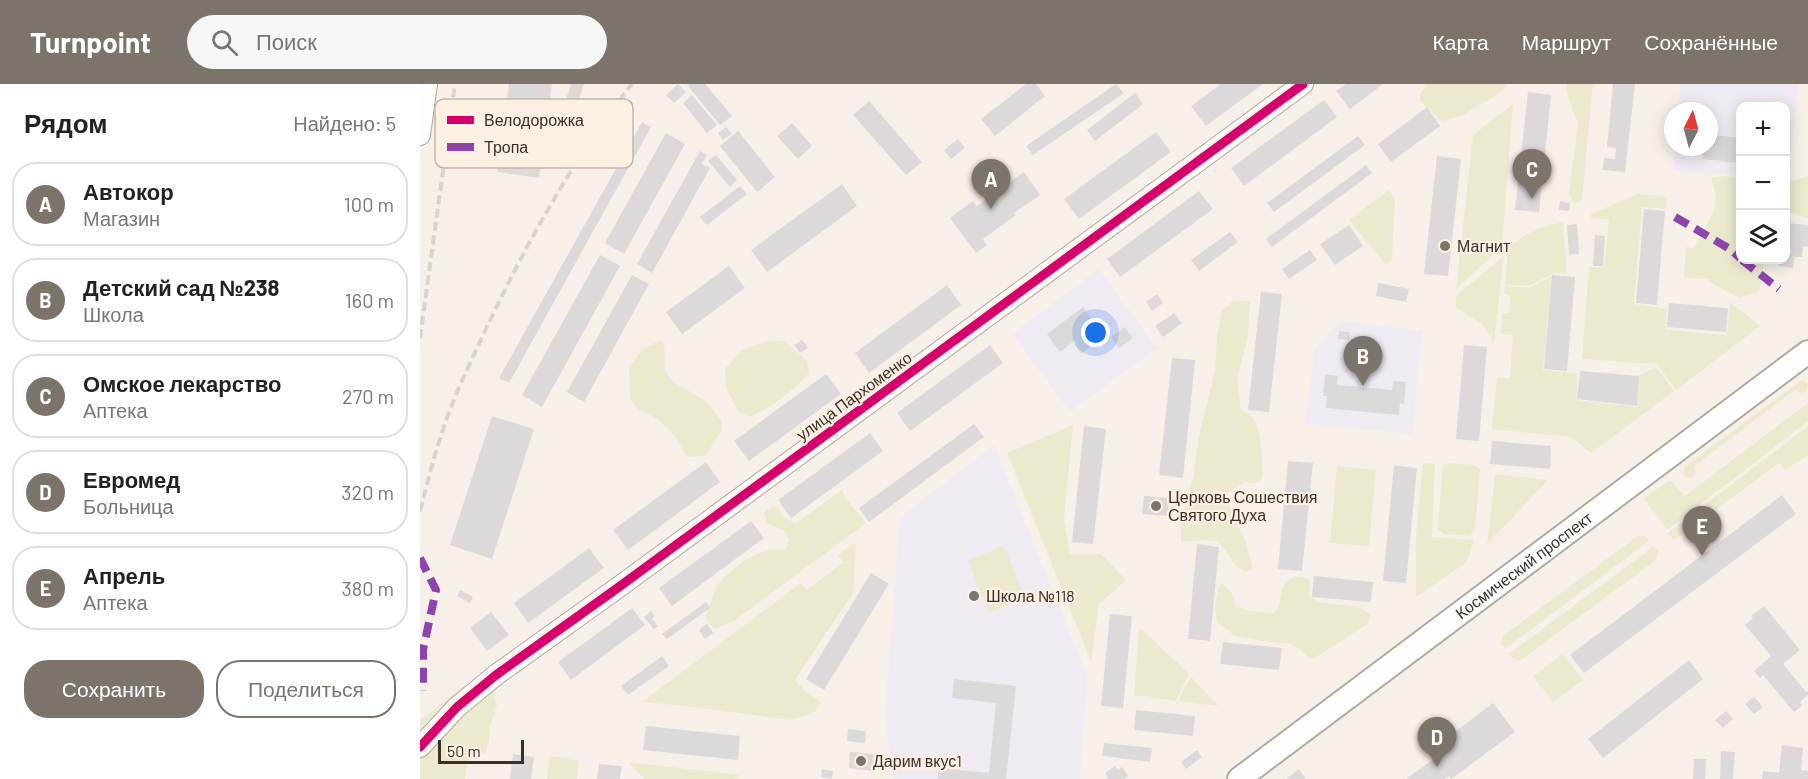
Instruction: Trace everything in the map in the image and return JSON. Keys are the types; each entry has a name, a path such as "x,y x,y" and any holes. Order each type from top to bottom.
{"main road":[{"name":"Космический проспект","path":"1239,779 1808,352"}],"street":[{"path":"420,135 427,84"},
{"name":"улица Пархоменко","path":"423,742 457,707 496,675 1303,84"}],"shaded area":[{"path":"1681,84 1798,84 1790,170 1790,102 1736,102 1736,176 1673,170 1674,156 1718,156 1718,102 1679,102"},
{"path":"1099,269 1157,348 1070,412 1012,334"},
{"path":"1341,321 1422,331 1412,434 1305,423 1315,349"},
{"name":"Школа №118","path":"994,445 1087,676 1080,779 894,779 885,716 900,517"}],"green space":[{"path":"1424,84 1509,84 1500,93 1465,114 1444,121 1420,101 1421,93 1426,87"},
{"path":"1566,84 1593,84 1582,199 1579,203 1573,202 1569,193 1578,124"},
{"path":"1513,104 1502,247 1456,289 1473,135"},
{"path":"1808,176 1808,219 1790,213 1790,183"},
{"path":"1711,178 1736,178 1736,264 1763,264 1759,292 1739,298 1708,279 1684,278 1686,247 1694,248 1712,215 1716,199"},
{"path":"1389,190 1395,200 1392,259 1386,265 1349,220"},
{"path":"1638,194 1667,197 1666,209 1642,207 1634,304 1667,309 1665,330 1727,335 1730,302 1760,326 1676,390 1657,364 1582,359 1589,267 1604,267 1609,219 1591,218 1591,214"},
{"path":"1563,222 1567,274 1555,273 1529,286 1505,285 1508,248 1534,231"},
{"path":"1504,256 1494,343 1483,325 1456,308 1456,296"},
{"path":"1552,276 1543,370 1578,373 1576,400 1637,407 1639,375 1656,367 1674,391 1591,453 1571,437 1492,429 1497,378 1510,378 1513,335 1501,334 1502,313 1509,313 1510,296 1504,294 1505,286 1529,288"},
{"path":"1234,300 1250,302 1248,336 1237,380 1241,410 1253,418 1256,423 1263,466 1262,479 1253,483 1244,482 1226,494 1231,512 1245,540 1253,569 1245,572 1218,541 1181,542 1181,519 1193,479 1199,436 1215,371 1217,335 1222,311"},
{"path":"770,340 785,342 807,360 809,373 783,397 768,407 752,416 739,413 726,388 725,369 742,350"},
{"path":"662,341 665,370 670,378 706,402 722,421 721,432 705,456 689,457 683,452 679,441 668,428 638,409 630,399 629,367 641,350"},
{"path":"1802,380 1808,383 1807,391 1801,393 1795,390 1694,466 1696,472 1694,476 1690,478 1684,476 1685,466"},
{"path":"1808,403 1808,421 1667,530 1644,498 1671,481 1685,496"},
{"path":"1073,425 1064,520 1070,554 1101,554 1126,580 1099,604 1091,662 1007,453"},
{"path":"1808,426 1808,455 1785,470 1779,463 1674,540 1668,533"},
{"path":"1423,463 1435,464 1432,537 1474,540 1467,562 1416,597 1416,536"},
{"path":"1450,463 1474,465 1480,470 1475,530 1470,536 1444,534 1438,529 1442,469"},
{"path":"1337,466 1376,470 1369,546 1330,543"},
{"path":"1495,475 1548,480 1487,545"},
{"path":"842,490 846,499 866,523 734,621 717,628 713,627 706,619 706,615 716,587 724,577 745,560 767,550 785,550 789,540 784,531 767,523 764,513 776,506 785,518 796,523"},
{"path":"1639,535 1645,536 1649,541 1505,649 1501,643 1503,636"},
{"path":"854,543 856,546 853,593 795,680 806,692 821,702 814,713 790,720 642,702 801,583 806,590 843,563 838,555"},
{"path":"1004,546 1025,598 989,613 968,560"},
{"path":"1654,546 1658,552 1655,561 1521,660 1514,659 1509,654"},
{"path":"1295,576 1304,577 1310,581 1309,595 1318,602 1359,607 1370,614 1369,623 1313,659 1308,658 1301,650 1289,643 1235,636 1217,622 1215,609 1219,586 1222,583 1231,592 1236,607 1274,613 1278,608 1285,584"},
{"path":"1139,627 1189,674 1176,701 1134,695"},
{"path":"1563,654 1583,680 1553,702 1533,676"},
{"path":"1191,677 1218,706 1178,701"},
{"path":"475,681 492,688 497,705 490,727 486,752 469,754 465,779 420,779 420,724 422,719 461,688"},
{"path":"549,756 579,760 577,779 547,779"},
{"path":"628,762 740,775 735,779 644,779"}],"building":[{"path":"509,84 552,84 550,99 507,99"},
{"path":"571,84 584,84 579,99 566,99"},
{"path":"678,84 686,92 674,103 666,95"},
{"path":"705,84 732,116 720,125 688,86"},
{"path":"1026,84 1036,84 1045,96 995,136 981,119"},
{"path":"1116,84 1124,93 1033,155 1026,146"},
{"path":"1221,84 1263,84 1206,126 1191,106"},
{"path":"1346,84 1383,84 1350,109 1336,91"},
{"path":"1613,84 1635,84 1625,172 1603,170 1604,158 1615,159 1616,148 1607,147"},
{"path":"1528,92 1551,95 1539,212 1515,210"},
{"path":"1135,93 1143,104 1095,141 1087,130"},
{"path":"692,95 717,125 707,133 683,103"},
{"path":"1324,100 1337,117 1244,186 1231,168"},
{"path":"869,101 922,162 906,175 853,115"},
{"path":"1427,107 1440,126 1391,162 1378,144"},
{"path":"642,122 651,127 633,159 633,138"},
{"path":"792,123 812,146 798,159 777,136"},
{"path":"726,127 732,134 723,140 718,133"},
{"path":"738,131 775,177 757,192 720,146"},
{"path":"1156,132 1171,152 1079,219 1064,199"},
{"path":"666,133 685,144 624,254 605,243"},
{"path":"1718,135 1736,138 1736,163 1702,159 1702,156 1718,156"},
{"path":"1358,136 1365,145 1274,212 1267,203"},
{"path":"958,139 965,148 951,159 944,150"},
{"path":"700,151 707,155 702,164 710,168 652,273 637,264"},
{"path":"716,155 737,180 730,187 708,161"},
{"path":"1437,156 1461,159 1448,276 1424,274"},
{"path":"1366,165 1372,173 1272,247 1266,239"},
{"path":"498,168 540,168 539,178 497,172"},
{"path":"616,168 628,168 509,383 499,378"},
{"path":"1024,172 1040,195 983,239 987,245 976,253 950,218 973,201 977,206"},
{"path":"842,184 857,206 767,272 751,250"},
{"path":"740,186 747,194 707,225 700,217"},
{"path":"1199,191 1213,209 1120,277 1107,259"},
{"path":"1560,201 1570,203 1569,211 1559,210"},
{"path":"1644,209 1665,211 1657,305 1636,303"},
{"path":"1790,223 1808,225 1808,247 1803,246 1802,257 1794,257 1793,268 1778,266 1778,264 1790,264"},
{"path":"1577,224 1579,254 1569,255 1567,225"},
{"path":"1349,225 1363,246 1335,265 1320,244"},
{"path":"1230,232 1238,242 1199,271 1191,260"},
{"path":"1595,235 1605,236 1603,266 1593,266"},
{"path":"1310,250 1317,260 1289,279 1282,269"},
{"path":"600,255 620,266 542,407 522,395"},
{"path":"729,266 745,288 682,334 666,312"},
{"path":"632,275 649,284 584,402 567,392"},
{"path":"1552,275 1575,277 1567,371 1544,369"},
{"path":"1378,283 1409,289 1406,302 1376,296"},
{"path":"947,285 961,305 869,373 855,353"},
{"path":"1261,292 1282,294 1269,412 1248,410"},
{"path":"1157,294 1163,303 1152,311 1146,302"},
{"path":"1669,303 1728,308 1726,332 1667,327"},
{"path":"1083,307 1096,325 1081,336 1091,346 1081,354 1075,345 1077,343 1075,340 1060,352 1047,334"},
{"path":"1174,313 1182,323 1163,337 1155,326"},
{"path":"1125,327 1133,338 1119,348 1111,337"},
{"path":"1339,331 1350,332 1349,340 1338,339"},
{"path":"802,340 808,348 800,353 794,345"},
{"path":"990,345 1003,363 910,431 897,413"},
{"path":"1464,345 1487,347 1479,441 1456,439"},
{"path":"1172,358 1195,360 1183,478 1159,475"},
{"path":"1580,371 1639,376 1637,406 1577,399"},
{"path":"826,374 841,394 749,461 734,441"},
{"path":"1325,374 1338,376 1337,385 1392,390 1393,381 1406,382 1404,404 1400,403 1399,415 1326,408 1327,396 1323,396"},
{"path":"492,416 534,429 492,559 450,545"},
{"path":"974,424 984,437 869,522 859,508"},
{"path":"1084,426 1106,429 1093,544 1072,542"},
{"path":"870,433 883,451 791,518 778,500"},
{"path":"1492,441 1551,446 1550,469 1490,464"},
{"path":"1288,461 1313,463 1302,571 1278,569"},
{"path":"706,462 720,482 628,550 613,530"},
{"path":"1394,465 1417,468 1406,583 1383,581"},
{"path":"1782,495 1796,514 1584,673 1570,655"},
{"name":"Церковь Сошествия Святого Духа","path":"1144,496 1169,498 1168,516 1142,514"},
{"path":"751,521 764,538 672,606 659,588"},
{"path":"1197,544 1219,547 1210,641 1188,639"},
{"path":"589,548 604,568 528,623 514,603"},
{"path":"871,573 889,584 824,690 806,679"},
{"path":"1314,576 1373,582 1371,602 1312,597"},
{"path":"460,590 473,597 470,603 457,596"},
{"path":"706,602 710,608 667,639 662,634"},
{"path":"1764,606 1800,650 1783,664 1806,692 1808,691 1808,695 1800,702 1802,706 1794,712 1763,675 1760,678 1754,671 1771,656 1745,625 1753,618 1751,616"},
{"path":"632,608 645,625 571,680 558,662"},
{"path":"651,611 655,616 652,619 658,626 654,629 644,617"},
{"path":"491,612 509,635 487,651 470,628"},
{"path":"1110,614 1132,616 1123,708 1101,706"},
{"path":"707,624 713,633 705,639 699,630"},
{"path":"1223,642 1282,648 1279,670 1220,664"},
{"path":"662,656 669,666 628,695 621,686"},
{"path":"1689,660 1703,679 1603,758 1588,739"},
{"path":"954,679 1016,686 1006,779 938,779 939,768 989,773 996,703 952,698"},
{"path":"1754,697 1763,707 1754,714 1745,704"},
{"path":"1493,703 1515,732 1451,779 1449,776 1444,779 1406,779 1435,758 1430,751"},
{"path":"1136,710 1195,716 1193,736 1134,730"},
{"path":"1726,711 1733,719 1723,728 1715,720"},
{"path":"646,726 740,736 738,760 643,750"},
{"path":"848,729 866,731 865,743 847,741"},
{"path":"1104,743 1152,748 1150,762 1102,756"},
{"path":"1782,745 1803,748 1801,770 1808,771 1808,779 1762,779 1763,771 1779,773"},
{"path":"1197,750 1202,757 1186,769 1181,762"},
{"path":"1721,751 1735,752 1733,779 1720,779"},
{"path":"850,752 874,754 872,771 849,768"},
{"path":"513,754 534,757 531,779 510,779"},
{"path":"1694,759 1706,759 1705,779 1693,779"},
{"path":"599,764 622,766 620,779 597,779"},
{"path":"1115,766 1118,770 1122,767 1128,776 1124,779 1106,779 1108,778 1105,773"},
{"path":"822,769 833,771 832,779 821,777"},
{"path":"1299,769 1306,779 1286,779"}],"railway":[{"path":"453,99 455,84"},
{"path":"621,99 632,84"},
{"path":"420,338 443,168"},
{"path":"420,511 437,447 467,370 534,234 573,168"}],"marked path":[{"path":"1675,217 1736,254"},
{"path":"1747,264 1779,289"},
{"path":"420,558 436,590 423,650 423,691"}],"cycle path":[{"path":"420,747 457,707 496,675 1303,84"}],"place":[{"name":"Омское лекарство","path":"1532,199"},
{"name":"Автокор","path":"991,209"},
{"name":"Магнит","path":"1445,246"},
{"name":"Детский сад №238","path":"1363,386"},
{"name":"Церковь Сошествия Святого Духа","path":"1156,506"},
{"name":"Апрель","path":"1702,556"},
{"name":"Школа №118","path":"974,596"},
{"name":"Дарим вкус1","path":"861,761"},
{"name":"Евромед","path":"1437,767"}]}
